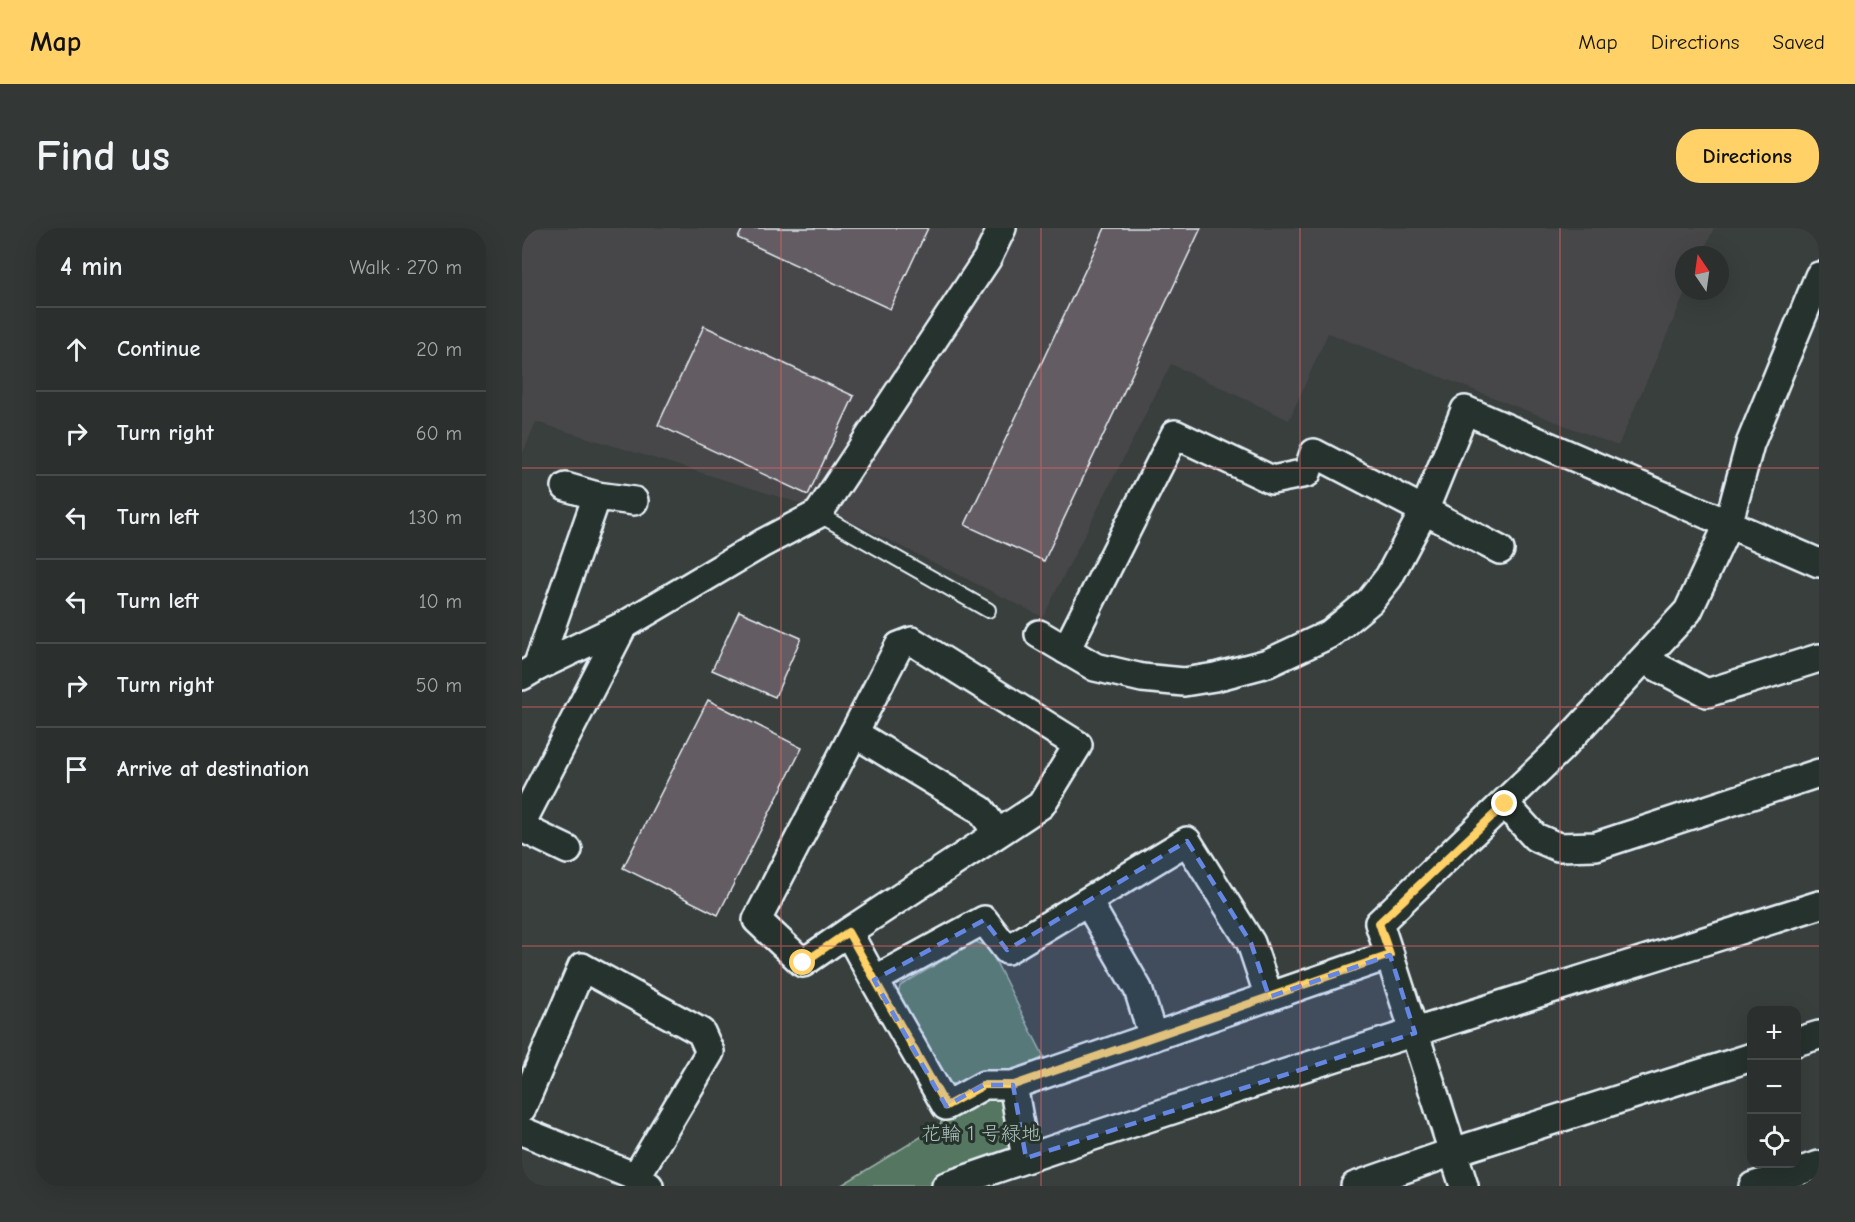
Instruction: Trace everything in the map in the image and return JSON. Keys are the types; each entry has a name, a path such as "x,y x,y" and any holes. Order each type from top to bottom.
{"street":[{"path":"529,671 623,626 763,543 818,514 987,259 1002,228"},
{"path":"1464,1186 1379,923 1559,750 1688,611 1728,525 1750,444 1819,276"},
{"path":"1039,634 1095,666 1142,678 1184,682 1215,677 1268,663 1330,634 1370,601 1389,577 1424,510 1465,410 1819,563"},
{"path":"1066,650 1175,434 1272,480 1307,473 1314,453 1500,549"},
{"path":"566,487 597,496 634,501"},
{"path":"529,671 597,496"},
{"path":"522,822 623,626"},
{"path":"912,641 1078,745 1041,805 803,963 758,920 854,733 899,646 912,641"},
{"path":"1644,660 1707,693 1819,658"},
{"path":"854,733 981,810 997,833"},
{"path":"1505,804 1535,837 1558,847 1596,846 1819,773"},
{"path":"522,828 568,850"},
{"path":"874,980 984,920 1007,950 1187,841 1251,943 1269,996"},
{"path":"1088,902 1138,988 1153,1037"},
{"path":"946,1186 1026,1158 1819,905"},
{"path":"848,932 946,1106 984,1085 1014,1085 1390,955"},
{"path":"522,1108 582,967 701,1032 710,1052 643,1181 522,1131"},
{"path":"1801,1041 1819,1035"},
{"path":"1354,1186 1453,1152 1747,1059"},
{"path":"1014,1085 1026,1158"},
{"path":"1753,1186 1819,1165"}],"lane":[{"path":"818,514 988,610"}],"highlighted area":[{"path":"1187,841 1251,943 1269,997 1390,955 1415,1033 1026,1158 1013,1085 984,1085 946,1106 874,980 984,920 1007,950"}],"shaded area":[{"path":"522,228 1714,228 1706,246 1675,246 1675,300 1682,300 1618,446 1328,333 1289,420 1171,364 1043,617 838,515 536,422 522,455"}],"green space":[{"path":"975,941 989,948 1044,1057 1009,1073 991,1070 963,1087 947,1082 897,999 900,986"},
{"name":"花輪１号緑地","path":"1010,1089 1023,1157 937,1186 840,1186 939,1126 947,1111"}],"building":[{"path":"743,228 928,228 890,309 738,238"},
{"path":"1105,228 1201,228 1044,561 965,525"},
{"path":"704,326 854,396 808,495 658,425"},
{"path":"739,611 801,638 775,697 712,670"},
{"path":"708,700 802,748 718,915 623,868"}],"route":[{"path":"803,963 848,932 946,1106 984,1085 1014,1085 1390,955 1379,923 1505,804"}]}
